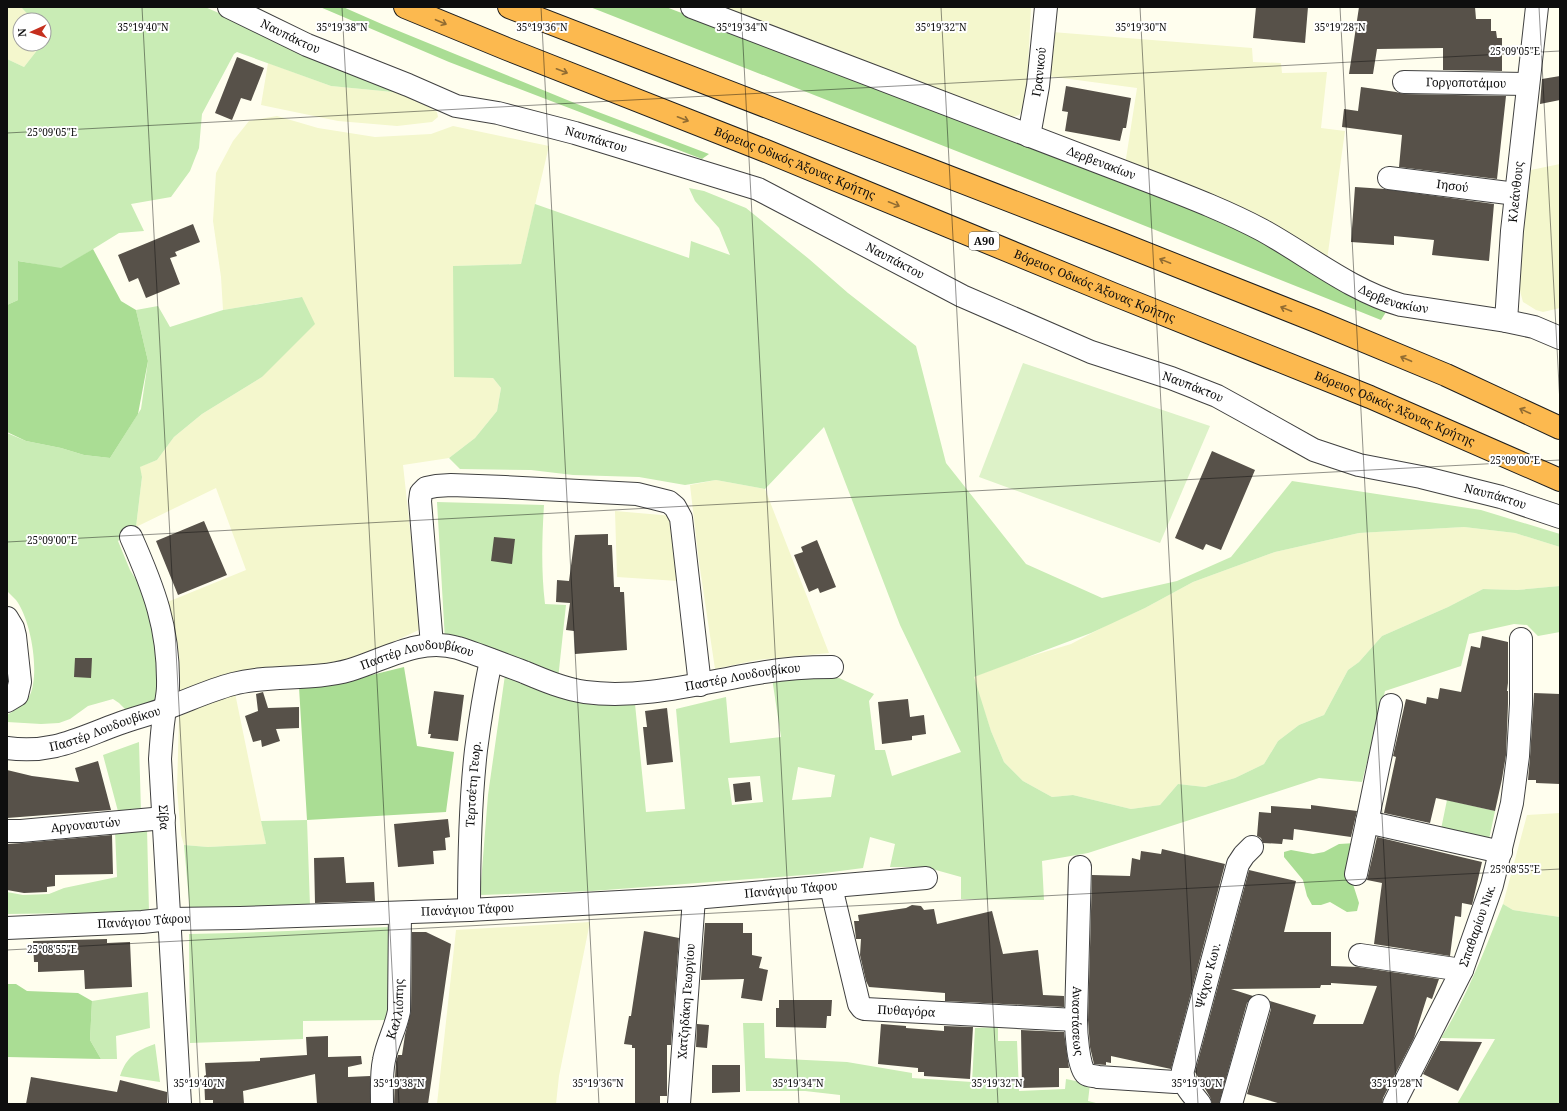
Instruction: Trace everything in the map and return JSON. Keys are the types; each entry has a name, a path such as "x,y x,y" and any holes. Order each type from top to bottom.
{"highway":[{"name":"Βόρειος Οδικός Άξονας Κρήτης","path":"405,7 507,49 766,151 1120,297 1370,396 1560,480"},
{"path":"509,7 1112,240 1272,304 1446,376 1560,428"}],"street":[{"name":"Ναυπάκτου","path":"229,7 296,40 456,106 498,113 575,133 758,189 962,296 1091,352 1171,378 1217,396 1314,450 1359,465 1421,477 1501,497 1560,518"},
{"name":"Δερβενακίων","path":"692,7 1215,208 1262,230 1353,285 1389,301 1401,305 1506,321"},
{"name":"Γρανικού","path":"1029,136 1038,86 1046,7"},
{"name":"Κλεάνθους","path":"1506,321 1516,194 1537,7"},
{"name":"Γοργοποτάμου","path":"1404,82 1528,84"},
{"name":"Ιησού","path":"1389,178 1516,194"},
{"path":"1506,321 1534,327 1560,338"},
{"path":"432,645 420,501 421,493 426,488 436,486 482,486 637,494 669,502 675,507 681,518 700,684"},
{"name":"Σίβα","path":"131,537 153,587 159,608 164,628 168,670 168,688 160,759 180,1104"},
{"path":"7,618 13,628 15,636 20,682 17,695 7,701"},
{"name":"Σπαθαρίου Νικ.","path":"1394,1104 1462,970 1486,905 1501,852 1512,803 1518,756 1521,704 1521,638"},
{"name":"Παστέρ Λουδουβίκου","path":"7,748 32,750 60,746 125,721 165,709 234,684 263,679 330,674 350,670 399,651 432,645 451,646 553,683 583,692 618,693 673,689 783,669 832,667"},
{"name":"Τερτσέτη Γεωρ.","path":"469,910 471,836 476,751 491,660"},
{"path":"1356,874 1392,705"},
{"name":"Αργοναυτών","path":"7,830 21,831 164,818"},
{"path":"1367,822 1501,852"},
{"name":"Ψάχου Κων.","path":"1184,1081 1182,1074 1238,864 1252,847"},
{"name":"Αναστάσεως","path":"1080,867 1076,1020 1080,1060 1083,1071 1087,1075 1158,1081 1184,1081"},
{"name":"Πανάγιου Τάφου","path":"7,928 142,922 170,919 247,918 469,910 694,898 926,878"},
{"name":"Πυθαγόρα","path":"831,887 859,1004 862,1008 1076,1020"},
{"name":"Χατζηδάκη Γεωργίου","path":"679,1104 694,898"},
{"name":"Καλλιόπης","path":"382,1104 382,1075 384,1059 397,1023 399,1011 400,913"},
{"path":"1360,955 1462,970"},
{"path":"1231,1104 1259,1006"},
{"path":"1184,1081 1200,1104"}],"green space":[{"path":"7,7 21,7 26,12 12,12 12,52 36,52 24,67 7,59"},
{"path":"21,7 205,7 403,93 331,86 237,52 234,54 202,114 199,148 190,171 171,197 131,204 144,231 119,233 61,269 19,261 18,300 7,305 7,59 24,67 36,52 52,52 52,12 26,12"},
{"path":"320,7 343,7 577,104 709,154 702,159 449,62"},
{"path":"590,7 666,7 1151,192 1251,235 1328,280 1352,297 1386,312 1381,320"},
{"path":"721,7 1031,7 1025,105 1019,115 1010,118"},
{"path":"1052,32 1252,48 1253,62 1281,63 1282,73 1327,72 1321,128 1345,131 1327,260 1125,165 1137,88 1047,76"},
{"path":"268,63 331,86 403,93 437,112 438,117 432,122 397,126 338,121 261,105"},
{"path":"277,116 318,128 375,137 431,134 453,126 549,146 521,264 453,266 493,378 501,388 497,411 475,438 449,458 403,465 421,629 356,659 176,696 165,603 246,570 216,488 136,527 142,477 139,467 157,460 174,437 202,414 262,377 301,297 223,310 221,277 213,221 216,173 233,141 249,121"},
{"path":"1560,164 1560,308 1543,312 1536,310 1523,302 1518,284 1526,171"},
{"path":"689,188 704,191 746,208 848,293 916,346 946,463 1026,564 1102,598 1177,581 1231,557 1292,481 1481,510 1560,534 1560,547 1515,533 1464,527 1359,533 1275,552 1193,582 1145,608 1091,633 974,677 991,731 1004,762 1023,781 1052,797 1073,795 1131,809 1160,805 1178,784 1205,787 1235,778 1264,764 1278,741 1299,725 1324,715 1348,670 1359,662 1382,636 1448,607 1483,589 1517,590 1560,586 1560,632 1538,636 1527,625 1514,624 1469,634 1461,666 1385,691 1362,782 1319,778 1088,853 1042,861 1044,900 961,899 961,877 925,867 890,867 895,844 870,837 863,868 817,874 592,891 480,895 488,795 505,675 593,705 635,704 646,812 685,809 676,709 726,697 730,743 781,737 772,678 814,676 839,678 874,694 869,701 875,750 885,750 892,776 961,752 900,625 824,427 765,489 716,480 685,485 639,477 573,475 531,470 460,469 449,458 475,438 497,411 501,388 493,378 454,377 453,266 521,264 535,204 689,258 691,241 730,255 719,228 695,201","holes":["798,767 835,775 831,797 792,800","760,776 763,802 732,805 728,778"]},
{"path":"93,249 121,301 136,310 148,361 138,414 110,458 84,455 61,448 26,441 7,432 7,305 18,300 18,261 61,268"},
{"path":"302,297 315,324 262,377 202,414 174,437 157,460 140,467 142,477 136,527 118,541 130,570 142,589 149,606 161,677 161,698 148,706 130,709 125,709 113,699 88,706 70,719 59,723 41,724 7,722 7,715 23,704 30,695 33,685 34,660 30,633 26,620 16,600 7,591 7,433 26,441 61,448 84,455 110,458 141,409 148,361 136,310 158,306 170,327 223,310"},
{"path":"1023,363 1210,426 1160,543 979,477"},
{"path":"716,480 765,489 829,653 757,660 715,669 699,562 690,485"},
{"path":"437,502 544,505 542,554 545,604 566,605 558,679 445,640"},
{"path":"615,511 673,516 678,581 617,577"},
{"path":"1464,527 1515,533 1560,547 1560,586 1517,590 1483,589 1448,607 1382,636 1359,662 1348,670 1324,715 1299,725 1278,741 1264,764 1235,778 1205,787 1178,784 1160,805 1131,809 1073,795 1052,797 1023,781 1004,762 991,731 973,677 1018,660 1071,644 1109,624 1145,608 1193,582 1275,552 1359,533"},
{"path":"404,667 417,746 454,752 446,812 307,820 299,687 339,683"},
{"path":"235,693 266,844 208,847 184,845 181,835 177,790 179,717 206,701"},
{"path":"139,742 141,812 119,815 103,755"},
{"path":"1447,800 1495,811 1488,844 1440,834"},
{"path":"1560,813 1560,917 1513,910 1503,904 1527,815"},
{"path":"307,820 310,906 190,912 184,845 208,847 266,844 261,821"},
{"path":"147,828 149,912 7,914 7,892 23,895 49,894 64,888 117,877 115,831"},
{"path":"1356,843 1351,878 1359,903 1357,911 1347,912 1330,902 1321,905 1312,905 1307,896 1303,880 1284,857 1284,852 1291,850 1313,854 1324,852 1339,844"},
{"path":"1503,904 1513,910 1560,917 1560,1104 1457,1104 1495,1039 1441,1038 1467,989"},
{"path":"590,922 559,1076 556,1104 437,1104 456,930"},
{"path":"390,927 389,1020 303,1021 303,1039 190,1043 189,934"},
{"path":"7,984 16,984 27,991 78,993 92,1001 90,1040 101,1059 7,1057"},
{"path":"148,992 150,1028 116,1036 117,1059 101,1059 90,1040 92,1001"},
{"path":"743,1023 764,1023 765,1058 847,1062 912,1073 912,1078 972,1082 975,1028 998,1027 998,1041 1017,1041 1019,1091 1065,1089 1066,1079 1090,1084 1088,1101 1100,1104 840,1104 840,1095 805,1091 746,1091"},
{"path":"155,1044 160,1082 120,1076 129,1059 133,1055 142,1049"}],"building":[{"path":"1256,7 1308,7 1305,43 1253,38"},
{"path":"1359,7 1475,7 1476,19 1491,19 1491,31 1496,31 1497,38 1502,38 1502,71 1443,70 1443,48 1377,49 1373,74 1349,74"},
{"path":"237,57 264,68 251,101 241,98 232,120 215,113"},
{"path":"1560,76 1560,100 1540,104 1542,79"},
{"path":"1066,86 1131,98 1126,128 1123,128 1120,141 1065,131 1068,112 1062,111"},
{"path":"1361,87 1404,94 1506,96 1497,179 1399,167 1402,135 1342,127 1344,109 1358,111"},
{"path":"1355,187 1385,189 1494,204 1489,261 1432,255 1434,240 1394,236 1394,245 1351,242"},
{"path":"193,224 200,242 175,252 177,256 170,258 180,284 146,298 138,278 129,282 118,255"},
{"path":"1212,451 1255,470 1221,550 1206,544 1203,550 1175,538"},
{"path":"204,521 227,575 178,595 156,541"},
{"path":"608,534 608,545 612,545 614,587 620,587 620,592 624,592 627,650 575,654 574,631 566,630 570,603 556,602 557,580 569,581 575,535"},
{"path":"494,537 515,539 512,564 491,561"},
{"path":"817,540 836,587 820,593 818,588 809,592 794,555 803,552 801,547"},
{"path":"1482,636 1508,642 1506,755 1495,811 1436,798 1430,823 1384,813 1396,757 1393,756 1406,699 1426,704 1427,697 1438,699 1440,688 1461,692 1471,646 1480,648"},
{"path":"75,658 92,658 91,678 74,677"},
{"path":"434,691 464,695 458,741 430,738 431,734 428,734"},
{"path":"263,692 268,708 299,707 299,728 276,729 280,741 262,747 261,740 253,742 245,716 258,711 256,694"},
{"path":"1534,693 1560,694 1560,784 1536,783 1536,780 1528,780"},
{"path":"908,699 910,717 924,715 926,734 912,736 912,740 882,744 878,702"},
{"path":"667,708 673,762 647,765 643,727 647,727 645,711"},
{"path":"98,761 111,810 7,818 7,770 32,776 79,782 75,768"},
{"path":"750,782 752,800 735,802 733,784"},
{"path":"1311,805 1357,811 1351,837 1294,829 1293,840 1283,839 1282,844 1263,843 1261,838 1257,836 1259,812 1271,813 1271,806 1311,809"},
{"path":"448,819 450,837 445,838 446,850 433,851 434,864 398,867 394,824"},
{"path":"112,835 113,874 55,875 55,886 47,887 47,892 24,893 7,890 7,844"},
{"path":"1377,837 1482,862 1472,905 1462,903 1461,917 1455,916 1450,956 1374,944 1382,883 1367,880"},
{"path":"1162,849 1225,864 1171,1069 1111,1056 1111,1063 1106,1062 1106,1065 1094,1064 1090,1047 1088,1020 1092,875 1130,876 1132,858 1140,860 1141,851 1161,854"},
{"path":"344,857 346,883 374,882 375,901 315,903 314,858"},
{"path":"1249,870 1296,881 1284,932 1331,932 1331,966 1358,967 1439,979 1432,999 1427,997 1414,1038 1383,1098 1382,1104 1281,1104 1247,1094 1271,1009 1270,1001 1316,1015 1313,1024 1363,1024 1377,986 1331,983 1331,985 1321,985 1320,988 1231,989 1253,996 1247,1003 1219,1104 1212,1104 1210,1097 1195,1072"},
{"path":"912,905 921,906 924,910 934,909 937,924 992,911 1003,954 1038,950 1043,995 1064,996 1064,1007 945,1001 945,993 869,987 866,981 860,955 861,939 856,939 854,921 859,921 858,915 906,908"},
{"path":"705,923 743,923 743,933 752,933 752,955 762,957 759,968 768,970 762,1001 741,998 744,979 701,980"},
{"path":"644,931 679,938 671,1045 667,1045 667,1096 660,1096 660,1104 635,1104 635,1048 632,1048 632,1045 624,1044 629,1016 631,1016"},
{"path":"412,932 426,932 451,944 428,1104 394,1104 396,1062 398,1055 402,1055 411,1011"},
{"path":"107,939 107,943 130,942 132,987 85,989 84,970 38,972 38,962 34,962 33,941"},
{"path":"779,1000 832,1000 831,1016 827,1016 826,1028 776,1027 776,1008 779,1008"},
{"path":"697,1024 709,1025 707,1048 696,1047"},
{"path":"881,1024 906,1026 906,1028 944,1031 944,1026 973,1027 970,1079 924,1076 924,1072 918,1072 918,1068 878,1064"},
{"path":"1021,1030 1064,1032 1069,1068 1059,1068 1059,1087 1022,1088"},
{"path":"328,1036 328,1057 361,1056 362,1064 348,1067 348,1077 370,1076 370,1104 317,1104 315,1074 243,1091 244,1104 213,1104 213,1100 205,1100 205,1063 260,1061 260,1058 307,1055 306,1037"},
{"path":"1440,1041 1482,1042 1458,1091 1423,1074"},
{"path":"712,1065 740,1065 740,1092 712,1093"},
{"path":"31,1077 117,1092 120,1080 167,1092 167,1104 26,1104"}]}
